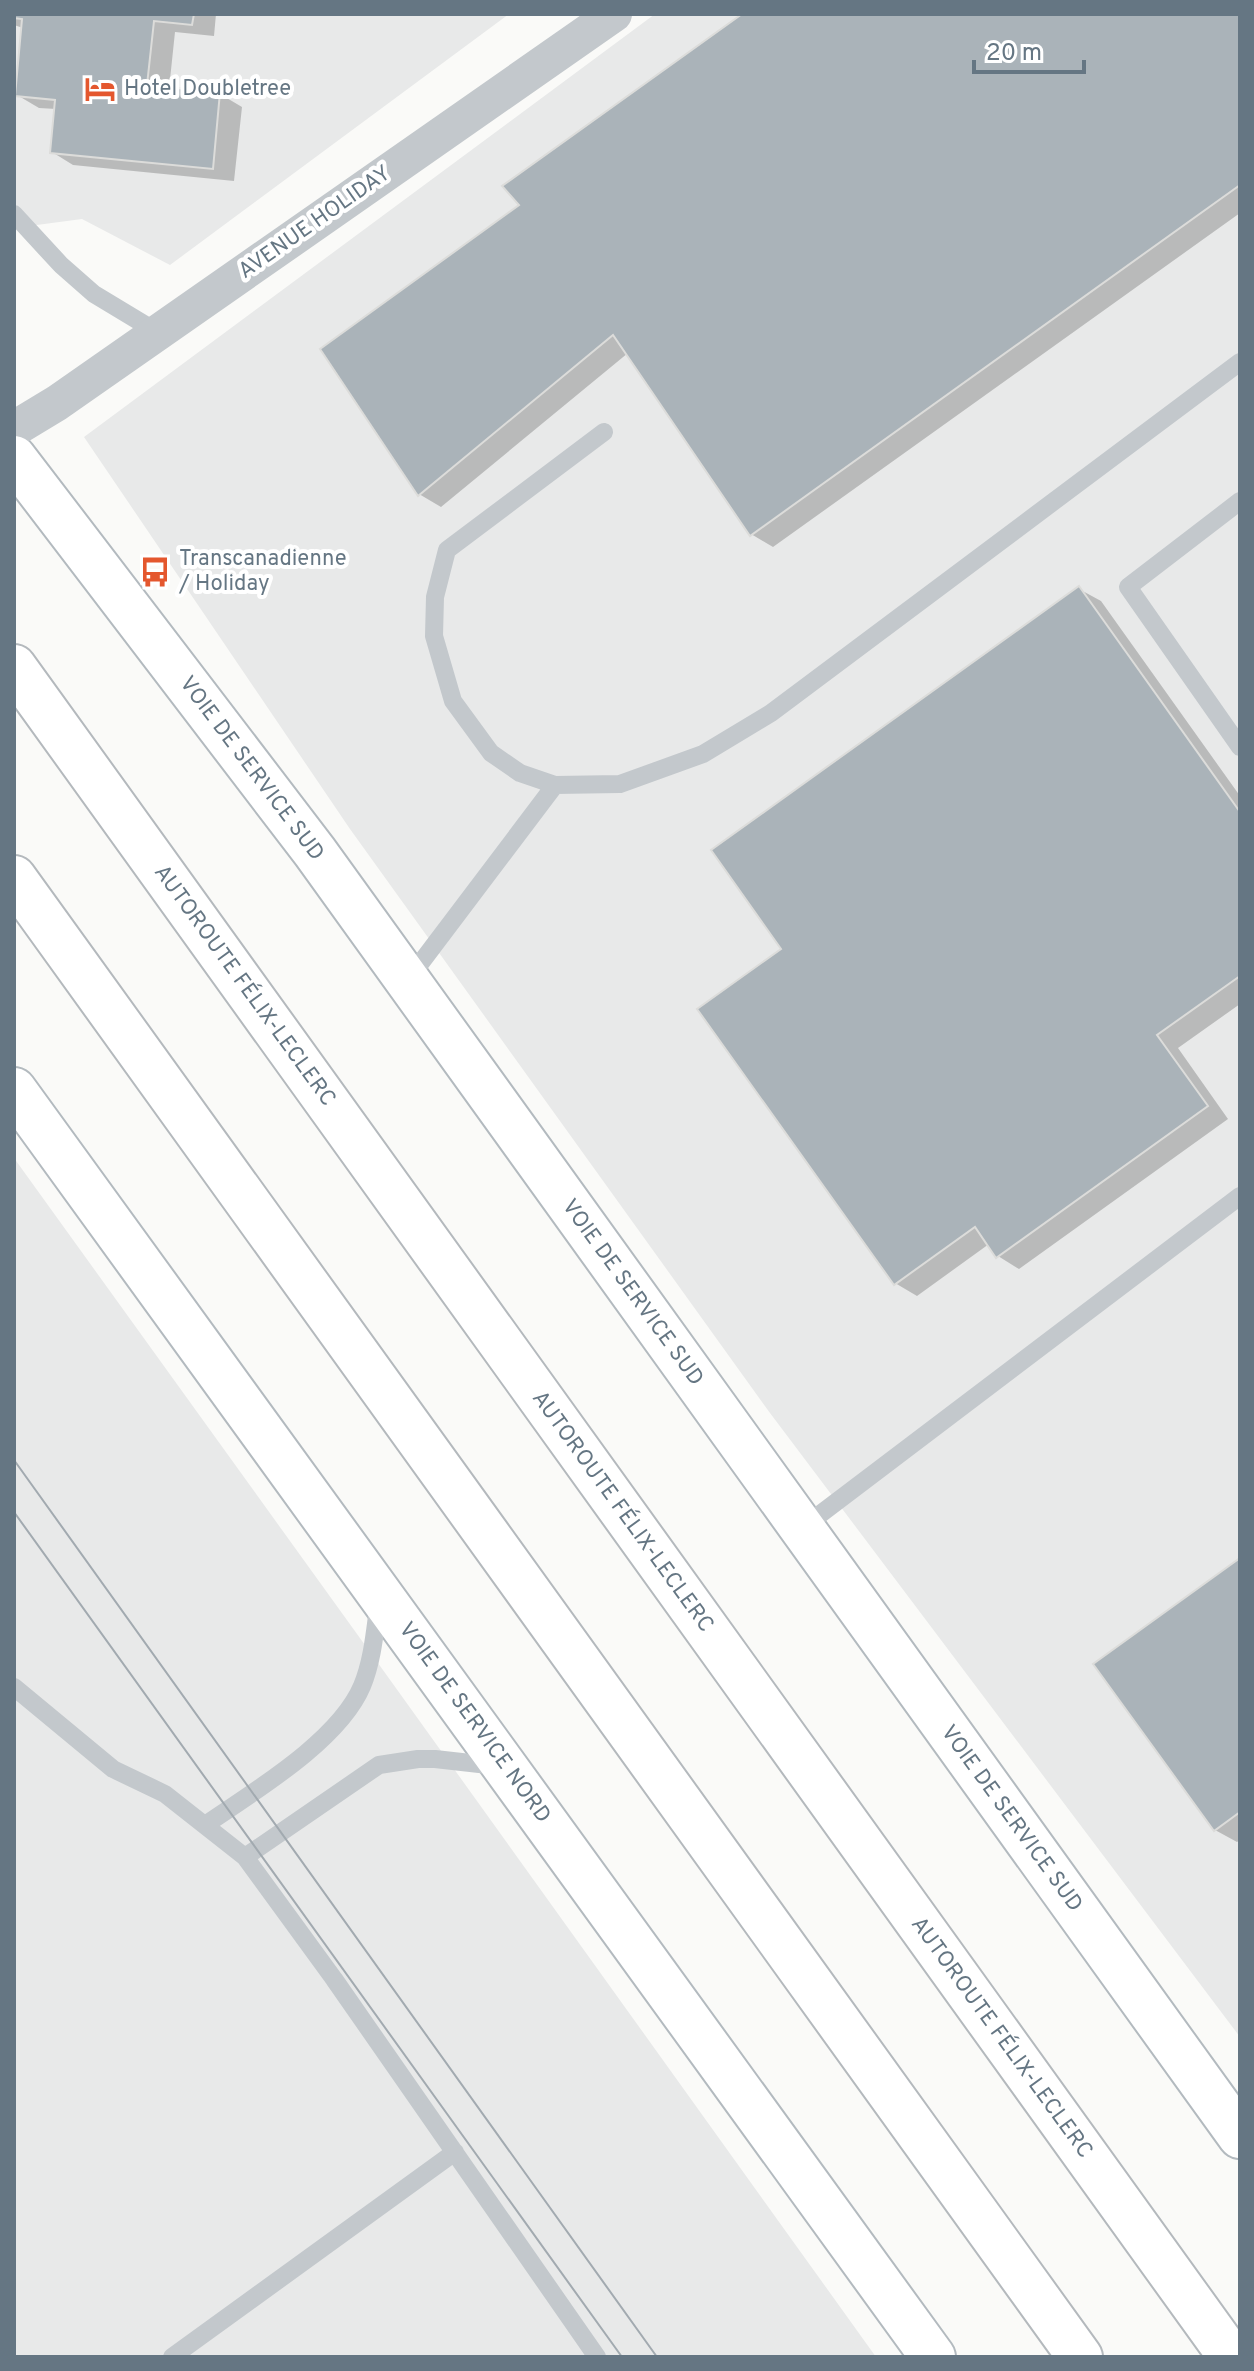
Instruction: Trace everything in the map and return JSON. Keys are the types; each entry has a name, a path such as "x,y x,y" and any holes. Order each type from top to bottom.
{"main road":[{"name":"VOIE DE SERVICE SUD","path":"14,458 315,852 1240,2136"},
{"name":"AUTOROUTE FÉLIX-LECLERC","path":"14,667 1231,2357"},
{"path":"14,878 1080,2357"},
{"name":"VOIE DE SERVICE NORD","path":"14,1090 933,2357"}],"street":[{"name":"AVENUE HOLIDAY","path":"14,429 614,14"}],"lane":[{"path":"14,214 61,265 94,294 157,332"},
{"path":"604,432 447,550 435,597 434,636 453,701 491,753 520,773 555,785 620,784 703,754 771,713 1240,362"},
{"path":"1240,501 1128,587 1240,747"},
{"path":"407,981 555,785"},
{"path":"802,1528 1240,1196"},
{"path":"205,1825 302,1755 343,1718 362,1686 369,1666 380,1594"},
{"path":"14,1687 113,1769 165,1794 245,1857 597,2357"},
{"path":"245,1857 379,1765 435,1759 506,1768"},
{"path":"172,2357 455,2152"}],"shaded area":[{"path":"14,14 509,14 170,265 82,219 14,228"},
{"path":"655,14 1240,14 1240,2037 770,1413 350,829 84,437"},
{"path":"14,1158 388,1677 876,2357 14,2357"}],"building":[{"name":"Hotel Doubletree","path":"14,14 194,14 192,25 154,21 147,85 220,92 213,169 50,153 55,100 15,96 22,19 14,18"},
{"path":"742,14 1240,14 1240,185 750,536 613,335 418,496 320,349 519,205 502,186"},
{"path":"1079,586 1240,812 1240,976 1157,1035 1208,1106 996,1258 975,1227 894,1285 697,1009 781,949 711,850"},
{"path":"1240,1558 1240,1812 1214,1831 1093,1664"}],"tram line":[{"path":"14,1460 657,2357"},
{"path":"14,1512 622,2357"}],"place":[{"name":"Hotel Doubletree","path":"100,89"},
{"name":"Transcanadienne / Holiday","path":"155,572"}]}
